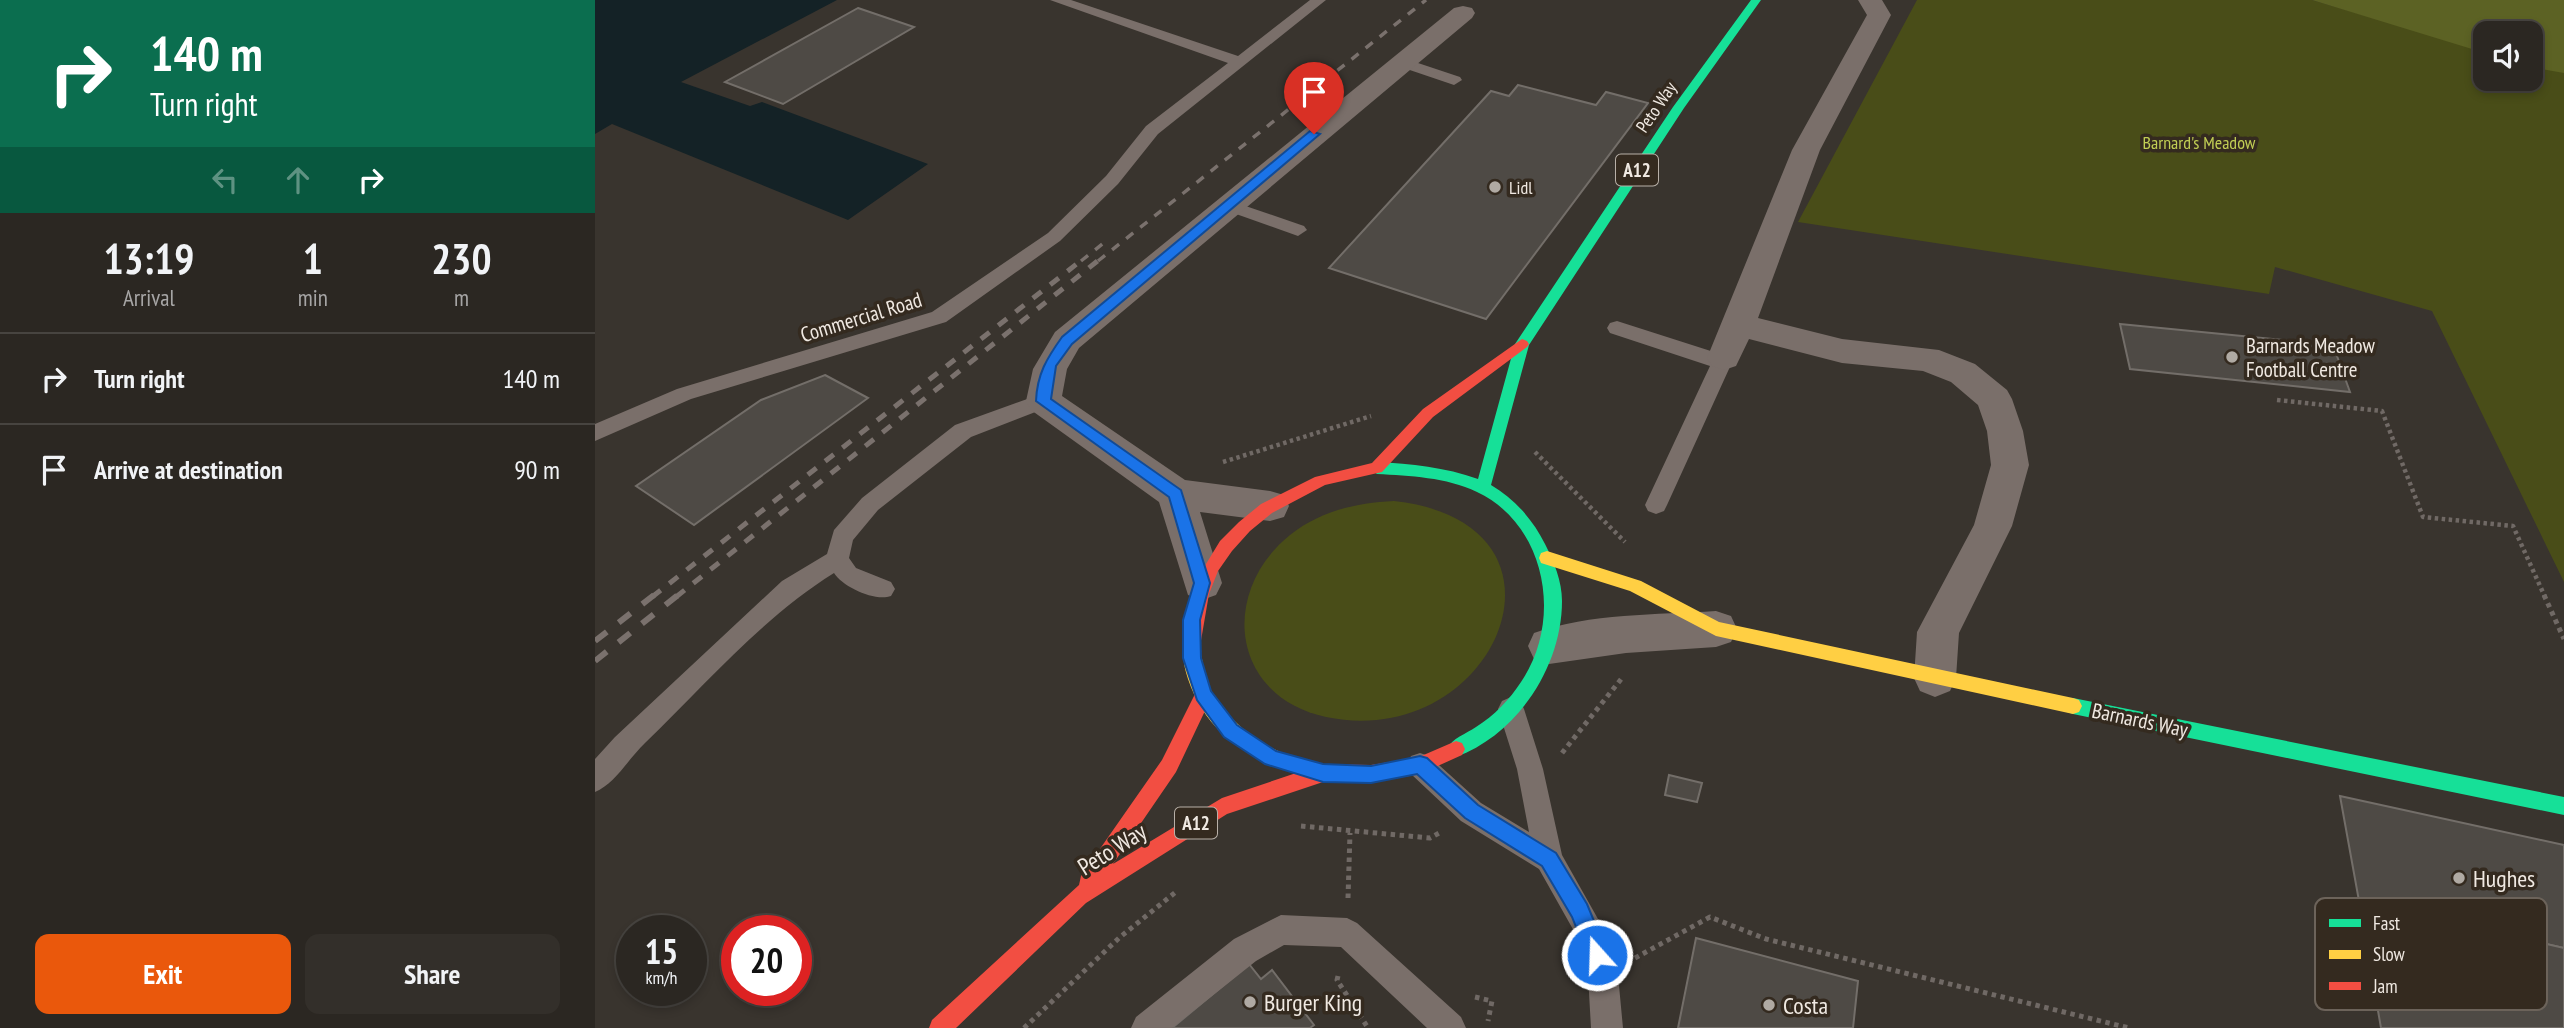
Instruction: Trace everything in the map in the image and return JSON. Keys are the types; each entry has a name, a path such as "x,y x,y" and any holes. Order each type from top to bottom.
{"main road":[{"name":"Peto Way","path":"1483,488 1522,344 1679,107 1756,0"},
{"name":"Peto Way","path":"1377,468 1428,413 1522,344"},
{"path":"1377,468 1432,471 1483,488 1522,518 1548,558 1556,600 1549,646 1534,678 1511,709 1470,742 1420,765 1371,774 1323,773 1272,758 1230,731 1203,694 1192,658 1192,620 1202,583 1230,540 1270,506 1321,480 1377,468"},
{"name":"Barnards Way","path":"1548,558 1635,586 1716,629 1935,678 2564,806"},
{"name":"Peto Way","path":"1079,896 1169,766 1203,694"},
{"name":"Peto Way","path":"940,1028 1079,896 1222,807 1323,773"}],"street":[{"path":"1723,360 1806,150 1879,15 1870,0"},
{"path":"1270,506 1176,494 1044,401 1044,383 1049,365 1067,340 1400,62 1463,13"},
{"path":"1739,325 1842,351 1927,359 1963,373 1994,400 2005,431 2010,465 1993,526 1938,632 1935,678"},
{"path":"1176,494 1202,583"},
{"name":"Barnards Way","path":"1549,646 1626,635 1716,629"}],"lane":[{"path":"1057,0 1238,61"},
{"name":"Commercial Road","path":"595,433 684,394 939,317 1054,237 1112,180 1151,131 1319,0"},
{"path":"1400,62 1454,80"},
{"path":"1229,205 1298,230"},
{"path":"1617,328 1723,360 1656,505"},
{"path":"595,779 624,746 790,588 837,559 842,537 870,504 963,432 1044,401"},
{"path":"837,559 848,575 883,589"},
{"path":"1511,709 1530,769 1549,859 1592,935 1603,975 1607,1028"},
{"path":"1420,765 1471,811 1549,859"},
{"path":"1147,1028 1245,950 1281,930 1347,933 1450,1028"}],"path":[{"path":"2277,400 2382,411 2423,517 2513,526 2564,639"},
{"path":"1176,494 1225,460 1401,407 1428,413"},
{"path":"1533,447 1537,456 1643,559 1635,586"},
{"path":"1530,769 1564,752 1631,667 1626,635"},
{"path":"1296,826 1430,838 1471,811"},
{"path":"1024,1028 1119,938 1180,890"},
{"path":"1603,975 1710,917 1766,939 2129,1028"}],"green space":[{"name":"Barnard's Meadow","path":"1917,0 2312,0 2473,47 2473,91 2543,91 2543,66 2564,70 2564,582 2432,311 2275,267 2269,294 1798,222"},
{"path":"2312,0 2564,0 2564,73 2543,69 2543,21 2473,21 2473,49"},
{"path":"1394,501 1455,518 1491,549 1505,588 1498,630 1475,670 1436,701 1386,719 1326,717 1294,706 1270,688 1254,666 1246,640 1245,612 1252,585 1267,558 1302,527 1339,510"}],"shaded area":[{"path":"595,0 837,0 681,82 750,106 762,102 928,164 848,220 612,124 595,134"}],"building":[{"path":"858,8 914,27 783,104 725,82"},
{"name":"Lidl","path":"1518,85 1596,105 1606,92 1648,103 1486,319 1329,268 1491,91 1509,96"},
{"name":"Barnards Meadow Football Centre","path":"2120,324 2333,345 2350,392 2130,369"},
{"path":"825,375 868,398 694,525 636,486 761,400"},
{"path":"1669,775 1702,783 1697,802 1665,795"},
{"name":"Hughes","path":"2340,796 2564,845 2564,948 2547,944 2547,898 2358,898"},
{"name":"Costa","path":"1696,938 1858,981 1853,1028 1678,1028"},
{"path":"2547,944 2564,948 2564,1028 2381,1028 2378,1010 2547,1010"},
{"name":"Burger King","path":"1249,964 1261,979 1272,970 1314,1025 1310,1028 1172,1028"}],"railway":[{"path":"1098,261 1426,0"},
{"path":"1081,261 1105,242"},
{"path":"652,597 1083,259"},
{"path":"676,597 1100,259"},
{"path":"595,641 654,595"},
{"path":"595,661 678,595"}],"traffic: fast":[{"path":"1483,488 1522,344 1679,107 1756,0"},
{"path":"1377,468 1443,475 1489,491 1524,523 1548,568 1553,598 1551,629 1543,659 1528,687 1508,712 1484,733 1456,749"},
{"path":"2073,706 2564,806"}],"traffic: slow":[{"path":"1547,558 1635,586 1716,629 2073,706"},
{"path":"1192,653 1199,686 1207,701 1230,728 1271,757 1323,773"}],"traffic: jam":[{"path":"1377,468 1428,413 1522,344"},
{"path":"1192,653 1194,622 1211,569 1226,546 1244,526 1266,509 1320,481 1377,468"},
{"path":"1088,883 1169,766 1204,694"},
{"path":"940,1028 1079,896 1222,807 1323,773 1371,774 1420,765 1456,749"}],"place":[{"name":"Lidl","path":"1495,187"},
{"name":"Barnards Meadow Football Centre","path":"2232,357"},
{"name":"Hughes","path":"2459,878"},
{"name":"Burger King","path":"1250,1002"},
{"name":"Costa","path":"1769,1005"}],"route":[{"path":"1314,134 1067,340 1049,365 1044,383 1044,401 1176,494 1202,583 1192,620 1192,658 1203,694 1230,731 1272,758 1323,773 1371,774 1420,765 1471,811 1549,859 1592,935 1597,955"}]}
